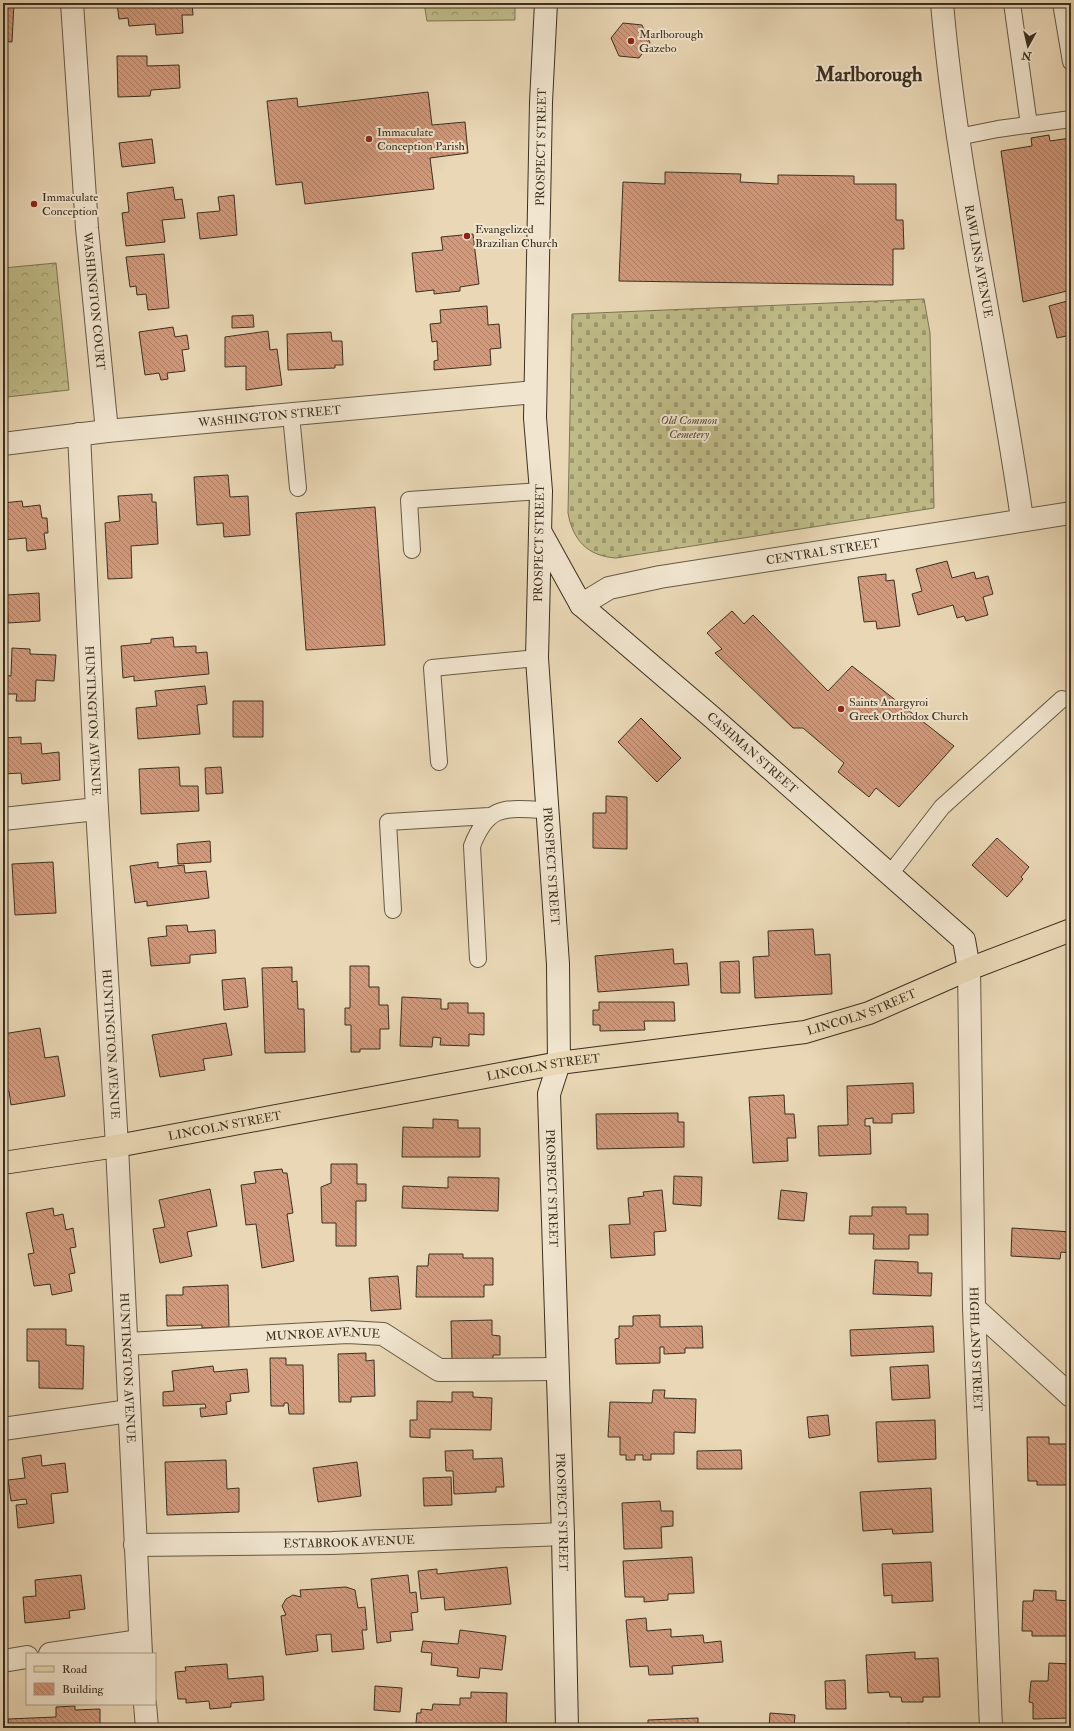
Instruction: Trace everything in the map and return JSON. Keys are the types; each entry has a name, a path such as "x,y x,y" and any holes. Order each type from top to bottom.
{"main road":[{"name":"LINCOLN STREET","path":"3,1163 117,1146 558,1063 805,1032 869,1013 969,969 1071,930"}],"street":[{"name":"WASHINGTON COURT","path":"72,3 87,228 107,431"},
{"name":"PROSPECT STREET","path":"546,3 541,102 535,392 535,418 541,491 537,658 558,964 558,1063 548,1094 563,1534 567,1728"},
{"name":"RAWLINS AVENUE","path":"942,3 948,71 958,137 979,270 1007,414 1022,519"},
{"name":"WASHINGTON STREET","path":"3,444 107,431 535,392"},
{"name":"HUNTINGTON AVENUE","path":"79,434 97,809 117,1146 141,1647"},
{"name":"CENTRAL STREET","path":"581,605 609,588 660,577 1022,519 1071,513"},
{"name":"CASHMAN STREET","path":"540,530 581,605 964,940 969,969"},
{"path":"3,819 97,809"},
{"name":"HIGHLAND STREET","path":"969,969 974,1308 991,1728"},
{"path":"974,1308 1071,1396"},
{"name":"MUNROE AVENUE","path":"127,1344 348,1332 384,1334 439,1370 557,1369"},
{"path":"3,1429 129,1410"},
{"name":"ESTABROOK AVENUE","path":"135,1545 332,1543 563,1534"},
{"path":"63,1653 141,1647"},
{"path":"3,1661 26,1657"},
{"path":"145,1705 147,1728"}],"lane":[{"path":"1012,3 1030,125"},
{"path":"1061,3 1071,62"},
{"path":"958,137 1071,119"},
{"path":"291,415 298,488"},
{"path":"412,550 409,500 541,491"},
{"path":"439,762 432,668 537,658"},
{"path":"890,874 942,807 1062,699"},
{"path":"393,910 388,822 489,816 506,809 548,810"},
{"path":"478,959 472,846 479,828 489,816"}],"green space":[{"path":"424,3 515,3 515,20 427,21"},
{"path":"56,263 69,390 7,397 3,360 3,268"},
{"name":"Old Common Cemetery","path":"924,299 930,333 934,508 616,558 606,557 589,550 578,539 570,523 568,513 572,314"}],"building":[{"path":"3,3 14,3 12,42 3,41"},
{"path":"117,3 192,3 193,15 182,15 183,33 156,35 155,24 129,26 128,18 119,19"},
{"name":"Marlborough Gazebo","path":"623,23 642,25 650,43 639,58 619,56 611,38"},
{"path":"117,56 147,56 147,66 179,65 180,88 151,90 150,96 118,97"},
{"name":"Immaculate Conception Parish","path":"428,92 432,125 465,122 468,153 430,158 434,189 305,204 302,182 276,185 267,101 297,98 298,107"},
{"path":"1049,135 1050,141 1071,138 1071,290 1023,302 1001,151 1032,146 1031,138"},
{"path":"152,139 155,163 122,167 119,143"},
{"path":"665,172 741,174 740,182 778,184 778,175 854,176 854,184 896,184 896,220 903,220 904,249 893,249 893,285 619,281 623,182 665,184"},
{"path":"173,187 175,200 182,199 185,218 162,220 165,242 126,246 122,213 129,212 127,193"},
{"path":"234,195 237,235 200,239 197,213 220,211 218,197"},
{"path":"473,234 479,284 460,287 460,291 434,294 434,290 416,292 412,253 443,250 441,237"},
{"path":"164,254 169,308 148,310 146,294 137,295 136,286 130,287 126,257"},
{"path":"1071,300 1071,335 1057,338 1049,306"},
{"path":"487,306 488,325 499,324 501,348 490,349 491,365 434,370 434,361 438,360 437,341 432,342 430,324 441,323 440,310"},
{"path":"253,315 254,327 232,328 232,316"},
{"path":"173,327 175,337 187,335 189,349 182,350 185,371 167,373 168,379 161,380 159,373 145,375 139,332"},
{"path":"268,331 270,350 277,349 282,385 246,390 246,366 225,367 225,337"},
{"path":"331,332 332,341 342,341 343,365 335,365 335,368 288,370 287,334"},
{"path":"228,475 230,497 248,496 250,535 224,537 223,523 197,525 194,477"},
{"path":"152,494 152,502 156,502 158,544 131,546 132,578 108,579 105,523 120,521 118,496"},
{"path":"22,501 23,507 40,505 42,518 47,518 48,533 44,533 46,549 27,551 26,538 3,540 3,503"},
{"path":"375,507 385,645 306,650 296,513"},
{"path":"947,561 952,578 974,572 976,579 988,576 993,594 983,597 988,615 966,621 964,616 957,618 953,605 918,615 912,594 922,591 916,569"},
{"path":"886,574 886,581 894,580 900,626 877,629 876,621 864,622 858,577"},
{"path":"39,593 40,621 8,623 7,595"},
{"name":"Saints Anargyroi Greek Orthodox Church","path":"732,611 744,624 753,615 828,691 852,666 954,746 899,807 876,788 869,797 838,772 844,763 803,728 793,728 715,653 722,649 707,633"},
{"path":"173,637 174,647 196,646 196,653 207,652 209,674 134,681 134,676 123,678 121,646 151,643 151,639"},
{"path":"12,648 30,649 30,654 56,655 54,681 36,680 35,701 16,701 17,694 3,694 3,675 11,676"},
{"path":"205,686 207,704 197,705 200,734 138,739 136,708 157,706 155,691"},
{"path":"233,701 263,701 263,737 233,737"},
{"path":"641,718 681,758 657,782 618,742"},
{"path":"21,737 21,744 41,743 42,754 59,752 60,780 22,784 21,773 3,774 3,738"},
{"path":"179,767 180,786 198,786 199,811 141,814 139,769"},
{"path":"221,767 223,793 206,794 205,768"},
{"path":"606,796 627,797 627,849 593,848 593,813 606,813"},
{"path":"997,838 1029,867 1021,877 1023,879 1007,897 972,865"},
{"path":"210,841 211,862 178,864 177,844"},
{"path":"53,862 56,913 15,915 12,864"},
{"path":"158,862 158,868 184,865 185,873 206,871 209,898 147,906 147,901 135,903 130,866"},
{"path":"187,925 188,932 215,930 216,953 190,955 190,963 151,966 148,938 167,936 166,926"},
{"path":"813,929 815,955 830,954 832,994 755,998 753,957 769,956 768,931"},
{"path":"673,949 674,964 687,963 689,985 598,992 595,956"},
{"path":"739,961 740,993 721,993 720,962"},
{"path":"350,966 369,966 369,987 379,987 379,1005 388,1005 389,1029 380,1029 380,1049 360,1049 360,1052 351,1052 351,1025 345,1025 345,1008 350,1008"},
{"path":"292,967 292,982 297,981 298,1009 304,1009 305,1052 265,1053 262,968"},
{"path":"245,978 248,1007 224,1010 222,980"},
{"path":"402,997 441,999 441,1009 448,1009 448,1003 468,1003 468,1013 484,1013 484,1035 469,1034 469,1046 440,1045 441,1038 433,1037 432,1047 400,1046"},
{"path":"599,1002 674,1002 675,1021 644,1021 645,1030 600,1031 600,1025 593,1025 593,1010 599,1010"},
{"path":"226,1023 232,1055 203,1059 205,1070 160,1077 152,1035"},
{"path":"40,1028 45,1058 58,1056 65,1096 11,1105 9,1091 3,1092 3,1077 6,1076 3,1064 3,1034"},
{"path":"913,1083 914,1113 892,1114 892,1123 873,1123 873,1118 865,1119 865,1126 870,1126 871,1154 819,1156 818,1126 848,1125 847,1086"},
{"path":"784,1095 785,1114 794,1114 796,1138 787,1138 788,1161 753,1163 749,1097"},
{"path":"678,1113 678,1122 684,1122 684,1147 597,1149 596,1114"},
{"path":"433,1119 458,1120 458,1128 480,1128 480,1157 402,1157 403,1127 433,1128"},
{"path":"331,1164 357,1164 357,1184 366,1184 366,1201 356,1201 356,1246 336,1246 336,1223 322,1223 321,1187 331,1183"},
{"path":"282,1169 283,1173 287,1173 293,1213 287,1214 294,1261 262,1268 256,1224 246,1225 241,1185 256,1183 254,1172"},
{"path":"674,1176 702,1177 701,1206 673,1204"},
{"path":"448,1177 499,1178 498,1211 402,1208 403,1186 448,1188"},
{"path":"210,1189 217,1226 187,1232 192,1256 160,1263 153,1229 165,1227 159,1200"},
{"path":"662,1190 666,1231 654,1232 655,1255 611,1258 609,1225 630,1224 628,1198 644,1196 643,1192"},
{"path":"781,1190 807,1193 804,1221 778,1219"},
{"path":"872,1207 906,1207 906,1214 928,1214 928,1235 909,1235 909,1249 873,1249 874,1234 849,1234 850,1216 872,1216"},
{"path":"53,1208 54,1216 63,1214 66,1230 73,1228 76,1247 70,1248 75,1273 69,1274 72,1291 52,1295 50,1284 34,1286 28,1254 34,1253 26,1213"},
{"path":"1012,1228 1071,1232 1071,1253 1061,1252 1060,1259 1011,1256"},
{"path":"429,1254 463,1254 463,1258 493,1258 493,1285 484,1285 484,1297 416,1297 417,1266 428,1266"},
{"path":"875,1260 918,1262 918,1273 932,1273 931,1296 873,1294"},
{"path":"398,1276 401,1309 371,1311 369,1278"},
{"path":"228,1285 229,1327 202,1328 202,1325 167,1326 166,1295 183,1295 183,1287"},
{"path":"660,1315 660,1327 702,1326 703,1348 685,1348 685,1353 664,1354 664,1347 660,1347 660,1363 616,1364 615,1339 619,1338 619,1326 633,1326 633,1316"},
{"path":"492,1320 492,1335 500,1336 500,1355 493,1355 493,1359 452,1360 451,1321"},
{"path":"933,1326 934,1352 851,1356 850,1330"},
{"path":"27,1329 66,1329 66,1345 84,1346 83,1389 39,1388 39,1361 27,1361"},
{"path":"366,1353 366,1361 374,1360 375,1396 351,1397 351,1402 339,1402 338,1354"},
{"path":"270,1358 286,1358 286,1365 303,1365 304,1414 289,1414 288,1403 284,1403 284,1406 271,1406"},
{"path":"928,1365 930,1398 892,1400 890,1367"},
{"path":"213,1366 214,1372 247,1369 249,1392 230,1394 231,1401 226,1402 227,1414 201,1417 200,1408 206,1408 205,1404 163,1406 163,1392 174,1391 172,1371"},
{"path":"653,1390 665,1390 664,1398 696,1399 695,1433 674,1432 674,1454 651,1454 651,1460 643,1460 643,1455 635,1455 635,1460 626,1460 626,1455 620,1455 620,1437 608,1437 610,1402 652,1403"},
{"path":"452,1392 473,1392 473,1397 492,1398 491,1430 430,1429 430,1438 410,1437 410,1420 417,1420 417,1401 452,1402"},
{"path":"828,1415 830,1435 809,1438 807,1417"},
{"path":"935,1420 936,1459 878,1462 876,1422"},
{"path":"1027,1437 1049,1437 1049,1444 1071,1444 1071,1485 1037,1485 1037,1481 1028,1481"},
{"path":"473,1450 473,1459 502,1458 504,1487 496,1487 496,1492 454,1494 453,1471 446,1471 445,1451"},
{"path":"741,1450 742,1469 697,1469 697,1451"},
{"path":"41,1455 42,1466 65,1463 68,1492 51,1494 54,1523 18,1528 16,1505 27,1504 26,1499 11,1501 8,1480 25,1478 22,1458"},
{"path":"226,1460 227,1489 239,1488 239,1512 167,1515 165,1462"},
{"path":"357,1462 361,1496 318,1502 313,1468"},
{"path":"451,1477 452,1505 424,1506 423,1478"},
{"path":"931,1488 933,1532 893,1534 892,1529 863,1531 860,1492"},
{"path":"660,1501 661,1511 673,1511 673,1526 661,1527 662,1548 624,1549 622,1503"},
{"path":"692,1557 694,1593 668,1594 668,1600 644,1602 644,1597 625,1597 623,1561"},
{"path":"931,1562 933,1601 892,1603 892,1595 884,1596 882,1564"},
{"path":"507,1567 511,1604 445,1610 444,1597 421,1599 418,1571 437,1569 437,1574"},
{"path":"81,1575 85,1609 69,1611 70,1618 25,1623 23,1597 36,1596 35,1580"},
{"path":"408,1575 410,1593 416,1592 418,1612 411,1613 413,1630 390,1632 391,1641 377,1643 371,1579"},
{"path":"346,1587 355,1590 358,1608 365,1607 367,1630 362,1630 364,1649 332,1652 331,1634 316,1635 318,1651 286,1655 281,1616 286,1615 282,1606 286,1599 293,1595 301,1597 300,1590"},
{"path":"1034,1590 1056,1591 1056,1600 1071,1601 1071,1636 1032,1636 1032,1631 1022,1631 1023,1601 1033,1601"},
{"path":"646,1618 647,1631 671,1629 671,1637 703,1635 704,1643 721,1641 723,1662 672,1666 673,1674 649,1675 648,1666 630,1667 626,1620"},
{"path":"460,1630 506,1636 502,1670 480,1668 479,1678 457,1676 458,1668 431,1665 432,1653 421,1652 423,1641 458,1644"},
{"path":"915,1652 915,1659 938,1658 940,1697 923,1697 923,1702 902,1702 901,1697 890,1697 889,1692 868,1693 866,1655"},
{"path":"1049,1663 1071,1664 1071,1718 1033,1719 1033,1703 1029,1702 1031,1681 1048,1681"},
{"path":"227,1664 228,1679 263,1676 264,1700 231,1703 231,1707 210,1709 209,1701 186,1703 186,1699 178,1699 175,1672 186,1671 185,1667"},
{"path":"845,1680 846,1709 826,1709 825,1681"},
{"path":"375,1686 402,1688 400,1712 374,1710"},
{"path":"471,1692 507,1693 506,1728 422,1728 422,1723 416,1723 417,1713 421,1713 421,1709 432,1710 433,1704 460,1705 460,1698 471,1698"},
{"path":"75,1706 75,1710 100,1709 100,1728 9,1728 8,1719 56,1717 56,1707"},
{"path":"770,1713 795,1715 794,1728 769,1728"},
{"path":"698,1718 698,1726 714,1724 714,1728 648,1728 648,1720"},
{"path":"908,1723 913,1724 918,1728 900,1728"}],"place":[{"name":"Marlborough Gazebo","path":"631,41"},
{"name":"Immaculate Conception Parish","path":"369,139"},
{"name":"Immaculate Conception","path":"34,204"},
{"name":"Evangelized Brazilian Church","path":"467,236"},
{"name":"Saints Anargyroi Greek Orthodox Church","path":"841,709"}],"district":[{"name":"Marlborough","path":"869,74"}]}
